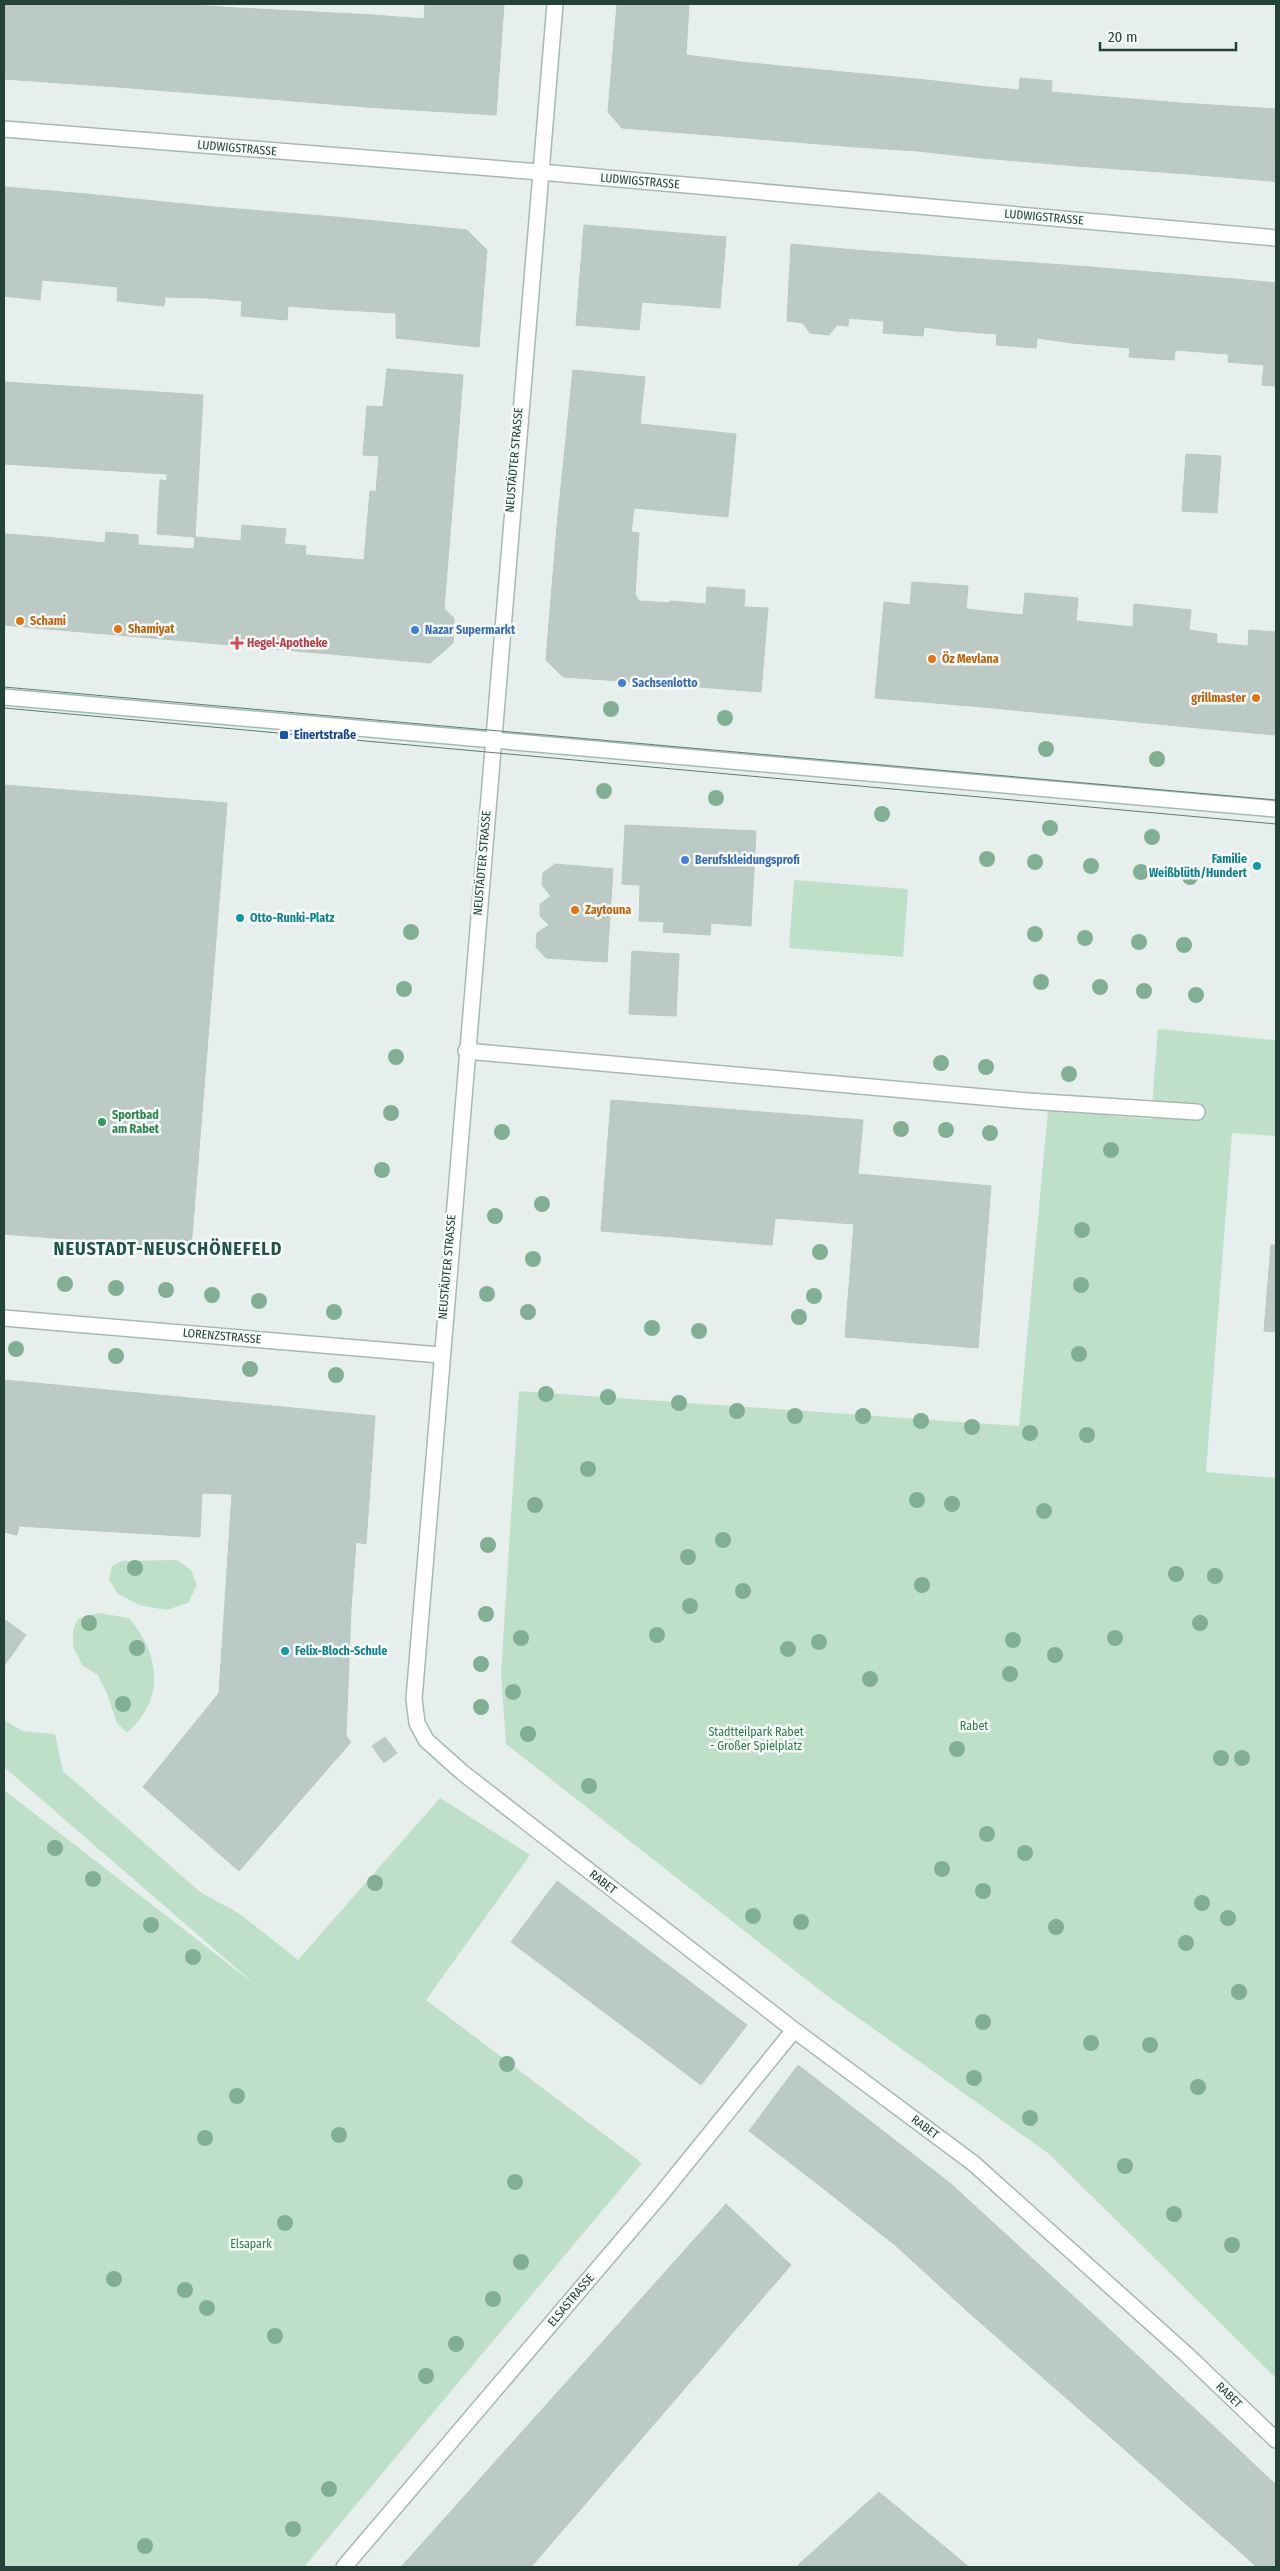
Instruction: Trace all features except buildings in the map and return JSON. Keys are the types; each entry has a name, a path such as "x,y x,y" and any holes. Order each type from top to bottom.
{"street":[{"name":"NEUSTÄDTER STRASSE","path":"417,1724 414,1699 440,1355 492,740 509,512 555,4"},
{"name":"LUDWIGSTRASSE","path":"4,129 540,172 1276,238"},
{"path":"4,697 1276,809"},
{"path":"466,1052 1028,1101 1197,1112"},
{"name":"LORENZSTRASSE","path":"4,1318 440,1355"},
{"name":"RABET","path":"417,1724 426,1740 463,1773 794,2030 973,2163 1186,2354 1276,2440"},
{"name":"ELSASTRASSE","path":"344,2567 658,2198 794,2030"}],"green space":[{"path":"794,880 908,889 903,957 789,948"},
{"name":"Rabet","path":"1158,1029 1276,1040 1276,1136 1232,1133 1206,1472 1276,1478 1276,2378 1049,2154 826,1995 506,1744 501,1673 519,1391 1019,1426 1048,1110 1151,1119"},
{"path":"177,1560 191,1570 197,1585 188,1603 166,1610 139,1605 117,1593 109,1579 112,1566 122,1561"},
{"path":"98,1613 129,1618 139,1632 152,1661 153,1691 140,1720 127,1733 117,1723 98,1675 83,1666 73,1647 73,1630 78,1619"},
{"name":"Elsapark","path":"4,1720 22,1731 55,1734 63,1771 200,1892 240,1914 298,1960 440,1798 530,1855 426,2000 642,2163 304,2567 4,2567 4,1790 257,1986 4,1767"}],"tram line":[{"path":"4,687 1276,800"},
{"path":"4,708 1276,824"}],"place":[{"name":"Schami","path":"20,621"},
{"name":"Shamiyat","path":"118,629"},
{"name":"Nazar Supermarkt","path":"415,630"},
{"name":"Hegel-Apotheke","path":"237,643"},
{"name":"Öz Mevlana","path":"932,659"},
{"name":"Sachsenlotto","path":"622,683"},
{"name":"grillmaster","path":"1256,698"},
{"name":"Einertstraße","path":"284,735"},
{"name":"Berufskleidungsprofi","path":"685,860"},
{"name":"Familie Weißblüth/Hundert","path":"1257,866"},
{"name":"Zaytouna","path":"575,910"},
{"name":"Otto-Runki-Platz","path":"240,918"},
{"name":"Sportbad am Rabet","path":"102,1122"},
{"name":"Felix-Bloch-Schule","path":"285,1651"}],"district":[{"name":"NEUSTADT-NEUSCHÖNEFELD","path":"168,1249"}],"park label":[{"name":"Stadtteilpark Rabet - Großer Spielplatz","path":"756,1739"}]}
